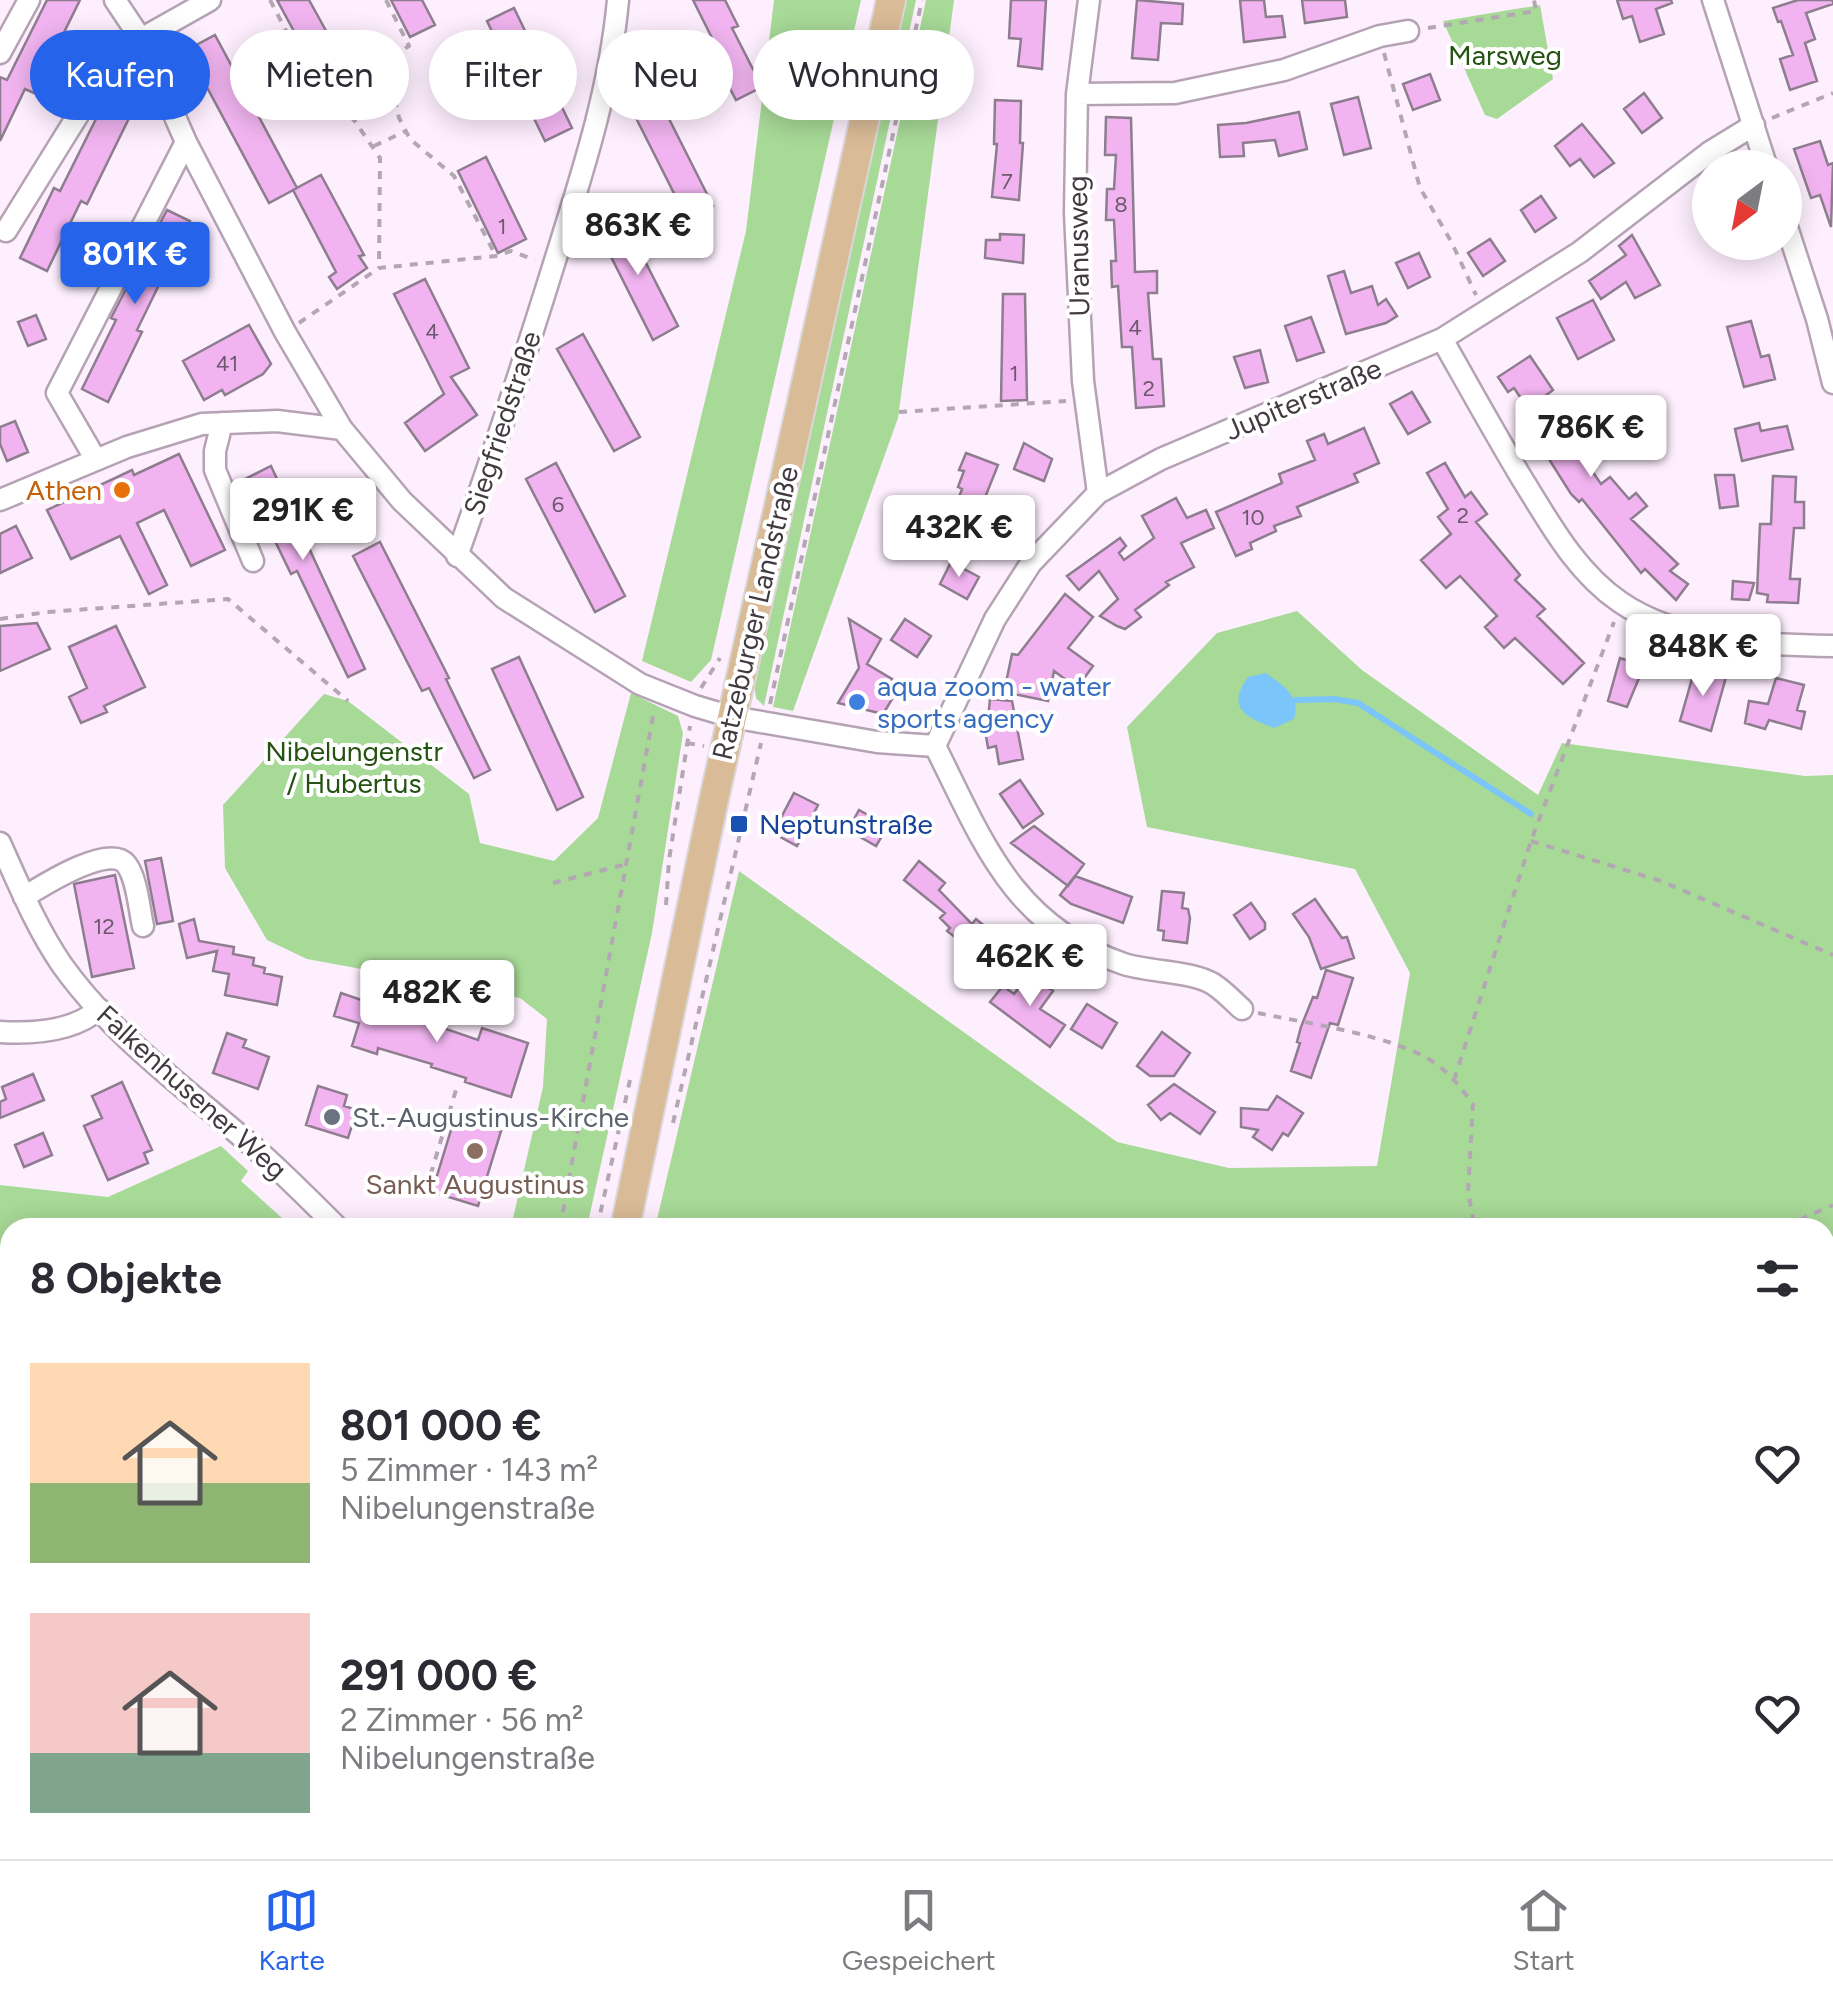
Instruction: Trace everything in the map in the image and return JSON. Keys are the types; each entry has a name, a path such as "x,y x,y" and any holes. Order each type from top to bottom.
{"main road":[{"name":"Ratzeburger Landstraße","path":"627,1218 732,716 891,0"}],"street":[{"path":"0,53 28,0"},
{"path":"115,0 135,30"},
{"path":"157,30 210,0"},
{"name":"Siegfriedstraße","path":"458,556 510,406 596,130 614,42 618,0"},
{"name":"Uranusweg","path":"1089,0 1077,94 1077,301 1098,492"},
{"path":"1713,0 1761,150"},
{"path":"1077,94 1175,92 1284,70 1380,36 1408,31"},
{"path":"6,231 75,120"},
{"path":"176,120 285,332 342,429 402,501 504,598 533,620 658,692 732,716 877,742 936,746 992,860 1048,924 1088,948 1126,964 1210,982 1242,1009"},
{"name":"Jupiterstraße","path":"936,746 995,619 1031,563 1098,492 1161,460 1442,338 1580,252 1710,152 1754,126"},
{"path":"96,460 57,393 186,142"},
{"path":"1798,260 1833,384"},
{"path":"1442,338 1560,541 1594,580 1621,603 1674,627 1722,638 1833,646"},
{"path":"0,500 96,460 202,424 278,422 342,429"},
{"path":"222,423 214,470 253,561"},
{"name":"Falkenhusener Weg","path":"0,843 24,898 62,965 98,1009 328,1218"},
{"path":"24,898 70,870 120,858 129,866 143,926"},
{"path":"0,1032 71,1026 98,1009"}],"path":[{"path":"270,0 286,30"},
{"path":"386,0 401,30"},
{"path":"669,1135 766,722 922,0"},
{"path":"1408,31 1536,11 1534,0"},
{"path":"1380,36 1420,188 1452,243 1484,313"},
{"path":"1754,126 1833,93"},
{"path":"354,120 380,158 379,268"},
{"path":"401,120 410,139 454,176 496,256"},
{"path":"372,146 406,132"},
{"path":"285,332 379,268 496,256 511,251 553,266"},
{"path":"899,412 1086,400"},
{"path":"0,619 228,599 348,702"},
{"path":"1454,1080 1531,841 1621,603"},
{"path":"562,1218 658,692"},
{"path":"1531,841 1661,881 1833,954"},
{"path":"553,883 624,865"},
{"path":"1242,1009 1374,1038 1434,1062 1454,1080 1473,1104 1468,1192 1473,1218"},
{"path":"426,1190 456,1090"},
{"path":"1805,1218 1833,1206"}],"green space":[{"path":"774,0 861,0 854,30 770,30"},
{"path":"900,0 916,0 910,30 893,30"},
{"path":"926,0 954,0 950,30 920,30"},
{"name":"Marsweg","path":"1540,5 1553,79 1497,119 1485,115 1443,21"},
{"path":"759,120 834,120 711,660 691,682 642,661 746,231"},
{"path":"874,120 890,120 764,706 756,698 754,685"},
{"path":"900,120 938,120 898,418 793,711 773,707"},
{"path":"1297,611 1362,670 1538,795 1562,743 1805,776 1833,775 1833,1218 657,1218 739,871 1117,1142 1229,1168 1377,1166 1410,973 1355,869 1147,827 1127,727 1217,633"},
{"name":"Nibelungenstr / Hubertus","path":"631,693 678,716 683,733 652,933 589,1218 513,1218 543,1087 547,1019 520,998 307,959 267,940 225,868 223,805 324,694 348,701 469,794 480,843 554,861 598,818"},
{"path":"221,1146 248,1171 241,1181 282,1218 0,1218 0,1185 108,1197"}],"water":[{"path":"1266,673 1289,692 1295,704 1294,719 1274,728 1247,715 1239,704 1248,677"}],"building":[{"path":"47,0 80,0 65,30 32,30"},
{"path":"277,0 309,0 326,30 293,30"},
{"path":"391,0 422,0 435,25 410,37"},
{"path":"693,0 725,0 738,26 732,28 753,69 753,92 736,100 733,94 733,30 708,30"},
{"path":"1011,0 1046,0 1042,69 1018,66 1021,39 1009,38"},
{"path":"1137,0 1183,4 1182,24 1161,23 1158,60 1132,58"},
{"path":"1240,0 1264,0 1266,17 1282,16 1285,37 1244,42"},
{"path":"1302,0 1345,0 1347,17 1305,23"},
{"path":"1617,0 1671,0 1672,3 1656,9 1664,34 1640,42 1632,16 1623,19"},
{"path":"1798,0 1833,0 1833,4 1806,13 1815,39 1805,43 1817,81 1790,90 1780,59 1793,55 1773,8"},
{"path":"514,8 525,30 491,30 487,21"},
{"path":"30,34 30,91 25,89 0,141 0,77 7,80"},
{"path":"215,35 230,63 230,120 261,120 297,188 269,203 210,93 210,38"},
{"path":"1430,74 1440,100 1413,110 1403,84"},
{"path":"1644,93 1662,118 1642,133 1624,109"},
{"path":"1358,97 1371,148 1344,155 1331,104"},
{"path":"995,100 1021,101 1019,200 992,197 997,144"},
{"path":"1299,112 1307,149 1279,156 1275,140 1243,143 1244,156 1220,157 1218,125"},
{"path":"1106,117 1131,118 1135,272 1157,271 1157,293 1148,293 1153,359 1161,359 1164,406 1136,408 1132,347 1122,347 1118,286 1112,287 1111,261 1116,261 1114,220 1106,220 1107,189 1114,189 1116,155 1105,155"},
{"path":"96,120 128,120 87,204 81,201 47,271 20,258 54,188 60,191"},
{"path":"535,120 568,120 572,128 545,141"},
{"path":"637,120 670,120 713,206 687,219"},
{"path":"1582,124 1614,163 1594,177 1580,159 1570,166 1555,146"},
{"path":"1820,141 1828,165 1833,163 1831,227 1820,195 1811,198 1802,172 1802,150 1794,149"},
{"path":"486,157 526,239 498,253 458,171"},
{"path":"321,175 364,255 359,256 367,268 337,289 329,277 336,272 293,190"},
{"path":"1541,196 1556,218 1535,232 1521,210"},
{"path":"167,210 190,221 137,330 142,332 108,402 82,389 116,320 111,318"},
{"path":"622,216 678,326 653,340 597,229"},
{"path":"1000,234 1024,235 1023,263 985,258 986,240 1000,240"},
{"path":"1632,235 1660,285 1635,298 1626,282 1601,299 1589,281 1626,255 1619,246"},
{"path":"1490,239 1505,261 1483,276 1468,253"},
{"path":"1419,253 1430,277 1408,288 1396,263"},
{"path":"1344,271 1351,293 1372,286 1378,305 1386,299 1397,316 1346,334 1328,276"},
{"path":"425,279 469,368 451,377 477,415 425,451 405,423 444,394 394,294"},
{"path":"1003,294 1025,294 1027,400 1001,401"},
{"path":"1593,300 1614,340 1578,359 1557,318"},
{"path":"36,315 46,339 28,346 18,322"},
{"path":"1311,317 1324,352 1297,361 1285,326"},
{"path":"1751,321 1761,357 1769,355 1775,379 1744,387 1727,327"},
{"path":"249,325 271,364 263,374 225,395 222,390 204,400 183,361"},
{"path":"583,334 640,437 614,451 557,349"},
{"path":"1260,350 1268,382 1245,388 1234,357"},
{"path":"1530,356 1553,390 1545,396 1566,429 1572,426 1584,445 1577,449 1601,484 1610,477 1629,499 1636,493 1647,506 1631,519 1678,564 1670,571 1688,584 1676,600 1645,569 1641,573 1582,499 1579,502 1571,494 1540,445 1549,440 1514,388 1508,392 1498,377"},
{"path":"1412,392 1430,422 1408,434 1390,404"},
{"path":"15,421 28,452 7,461 0,444 0,427"},
{"path":"1759,423 1761,431 1787,426 1793,449 1742,461 1735,429"},
{"path":"1364,428 1379,463 1354,474 1358,482 1297,507 1301,516 1274,526 1276,531 1250,543 1252,549 1236,556 1216,512 1282,483 1279,474 1315,460 1307,441 1324,434 1328,444"},
{"path":"1024,443 1052,459 1044,481 1014,469"},
{"path":"966,453 998,465 986,495 1006,503 1002,516 1015,521 1005,546 949,523 962,489 958,487 964,471 959,470"},
{"path":"179,454 225,550 191,566 164,510 137,523 167,585 149,594 120,536 71,559 47,510 132,470 134,475"},
{"path":"556,463 625,596 595,612 526,479"},
{"path":"1445,463 1465,497 1471,492 1487,514 1476,522 1520,575 1515,580 1545,609 1537,616 1584,663 1563,684 1515,638 1504,648 1485,627 1497,616 1460,576 1446,588 1421,560 1451,534 1438,517 1448,509 1427,473"},
{"path":"271,466 365,669 348,677 297,571 291,574 245,479"},
{"path":"1715,475 1734,475 1738,506 1720,508"},
{"path":"1773,476 1796,477 1795,502 1804,502 1804,528 1794,528 1790,579 1800,579 1798,603 1767,602 1768,595 1757,593 1760,524 1771,524"},
{"path":"1176,498 1187,518 1206,510 1214,528 1181,543 1194,567 1166,582 1169,585 1135,610 1141,617 1125,629 1117,626 1100,616 1118,599 1099,571 1079,590 1067,576 1120,538 1126,546 1119,553 1124,560 1154,538 1142,516"},
{"path":"16,526 32,558 0,573 0,534"},
{"path":"380,542 449,678 446,679 490,770 474,778 429,688 422,691 353,556"},
{"path":"951,562 979,577 967,599 940,584"},
{"path":"1733,581 1754,583 1749,600 1732,599"},
{"path":"1065,594 1093,617 1068,648 1093,666 1077,688 1054,671 1048,701 1004,692 1012,654 1018,655"},
{"path":"849,619 881,639 867,664 892,679 885,691 894,696 883,714 838,703 859,668"},
{"path":"905,619 931,636 917,657 891,640"},
{"path":"37,623 50,649 0,671 0,626"},
{"path":"116,626 145,687 104,706 107,712 81,723 69,697 87,688 69,647"},
{"path":"519,657 583,797 557,810 492,669"},
{"path":"1620,658 1644,666 1627,707 1608,701"},
{"path":"1695,668 1726,677 1711,731 1680,721"},
{"path":"1776,678 1804,685 1797,710 1805,712 1801,729 1769,720 1765,729 1745,723 1749,701 1768,704"},
{"path":"990,699 1012,701 1023,759 999,764 996,746 988,748 985,730"},
{"path":"1020,780 1043,814 1023,828 1000,794"},
{"path":"794,793 818,805 797,846 773,833"},
{"path":"859,810 888,826 876,846 848,830"},
{"path":"1034,826 1084,864 1068,886 1011,843"},
{"path":"161,858 173,921 157,924 145,861"},
{"path":"919,861 945,883 939,890 972,924 976,919 998,937 982,958 947,931 950,928 940,918 945,913 904,880"},
{"path":"115,875 134,968 92,977 74,884"},
{"path":"1075,876 1132,897 1123,923 1071,904 1060,895"},
{"path":"1162,891 1184,893 1182,908 1188,909 1190,918 1187,943 1163,940 1164,931 1158,930"},
{"path":"1315,899 1342,938 1347,937 1354,958 1321,969 1309,937 1293,914"},
{"path":"1251,903 1265,929 1250,939 1234,915"},
{"path":"194,919 199,941 234,947 233,954 254,958 253,965 265,968 264,973 282,977 277,1005 225,995 229,974 213,971 217,951 187,958 179,924"},
{"path":"1326,970 1353,978 1338,1025 1330,1023 1311,1078 1291,1071 1301,1027 1313,997 1317,998"},
{"path":"1029,974 1053,991 1040,1009 1065,1025 1050,1047 990,1002 1003,986 1014,994"},
{"path":"341,993 478,1040 482,1028 528,1043 511,1097 465,1082 466,1078 431,1067 432,1064 378,1048 377,1054 352,1046 359,1023 334,1016"},
{"path":"1087,1004 1117,1023 1102,1048 1071,1029"},
{"path":"1162,1032 1190,1053 1174,1076 1150,1076 1137,1066"},
{"path":"227,1033 246,1040 243,1047 269,1057 258,1089 213,1073"},
{"path":"33,1074 44,1100 0,1118 0,1102 6,1099 2,1087"},
{"path":"122,1082 152,1150 144,1153 148,1163 108,1180 84,1126 102,1118 92,1096"},
{"path":"1174,1084 1215,1112 1200,1134 1170,1113 1161,1120 1148,1105"},
{"name":"St.-Augustinus-Kirche","path":"318,1086 347,1095 344,1106 357,1110 348,1138 306,1125"},
{"path":"1277,1096 1303,1113 1288,1136 1283,1133 1272,1150 1253,1137 1258,1130 1241,1127 1241,1108 1268,1110"},
{"path":"455,1117 501,1131 478,1206 432,1192"},
{"path":"43,1133 52,1155 24,1167 15,1145"}],"waterway":[{"path":"1296,700 1358,703 1531,814"}],"place":[{"name":"Athen","path":"122,490"},
{"name":"aqua zoom - water sports agency","path":"857,702"},
{"name":"Neptunstraße","path":"739,824"},
{"name":"St.-Augustinus-Kirche","path":"332,1117"},
{"name":"Sankt Augustinus","path":"475,1151"}]}
